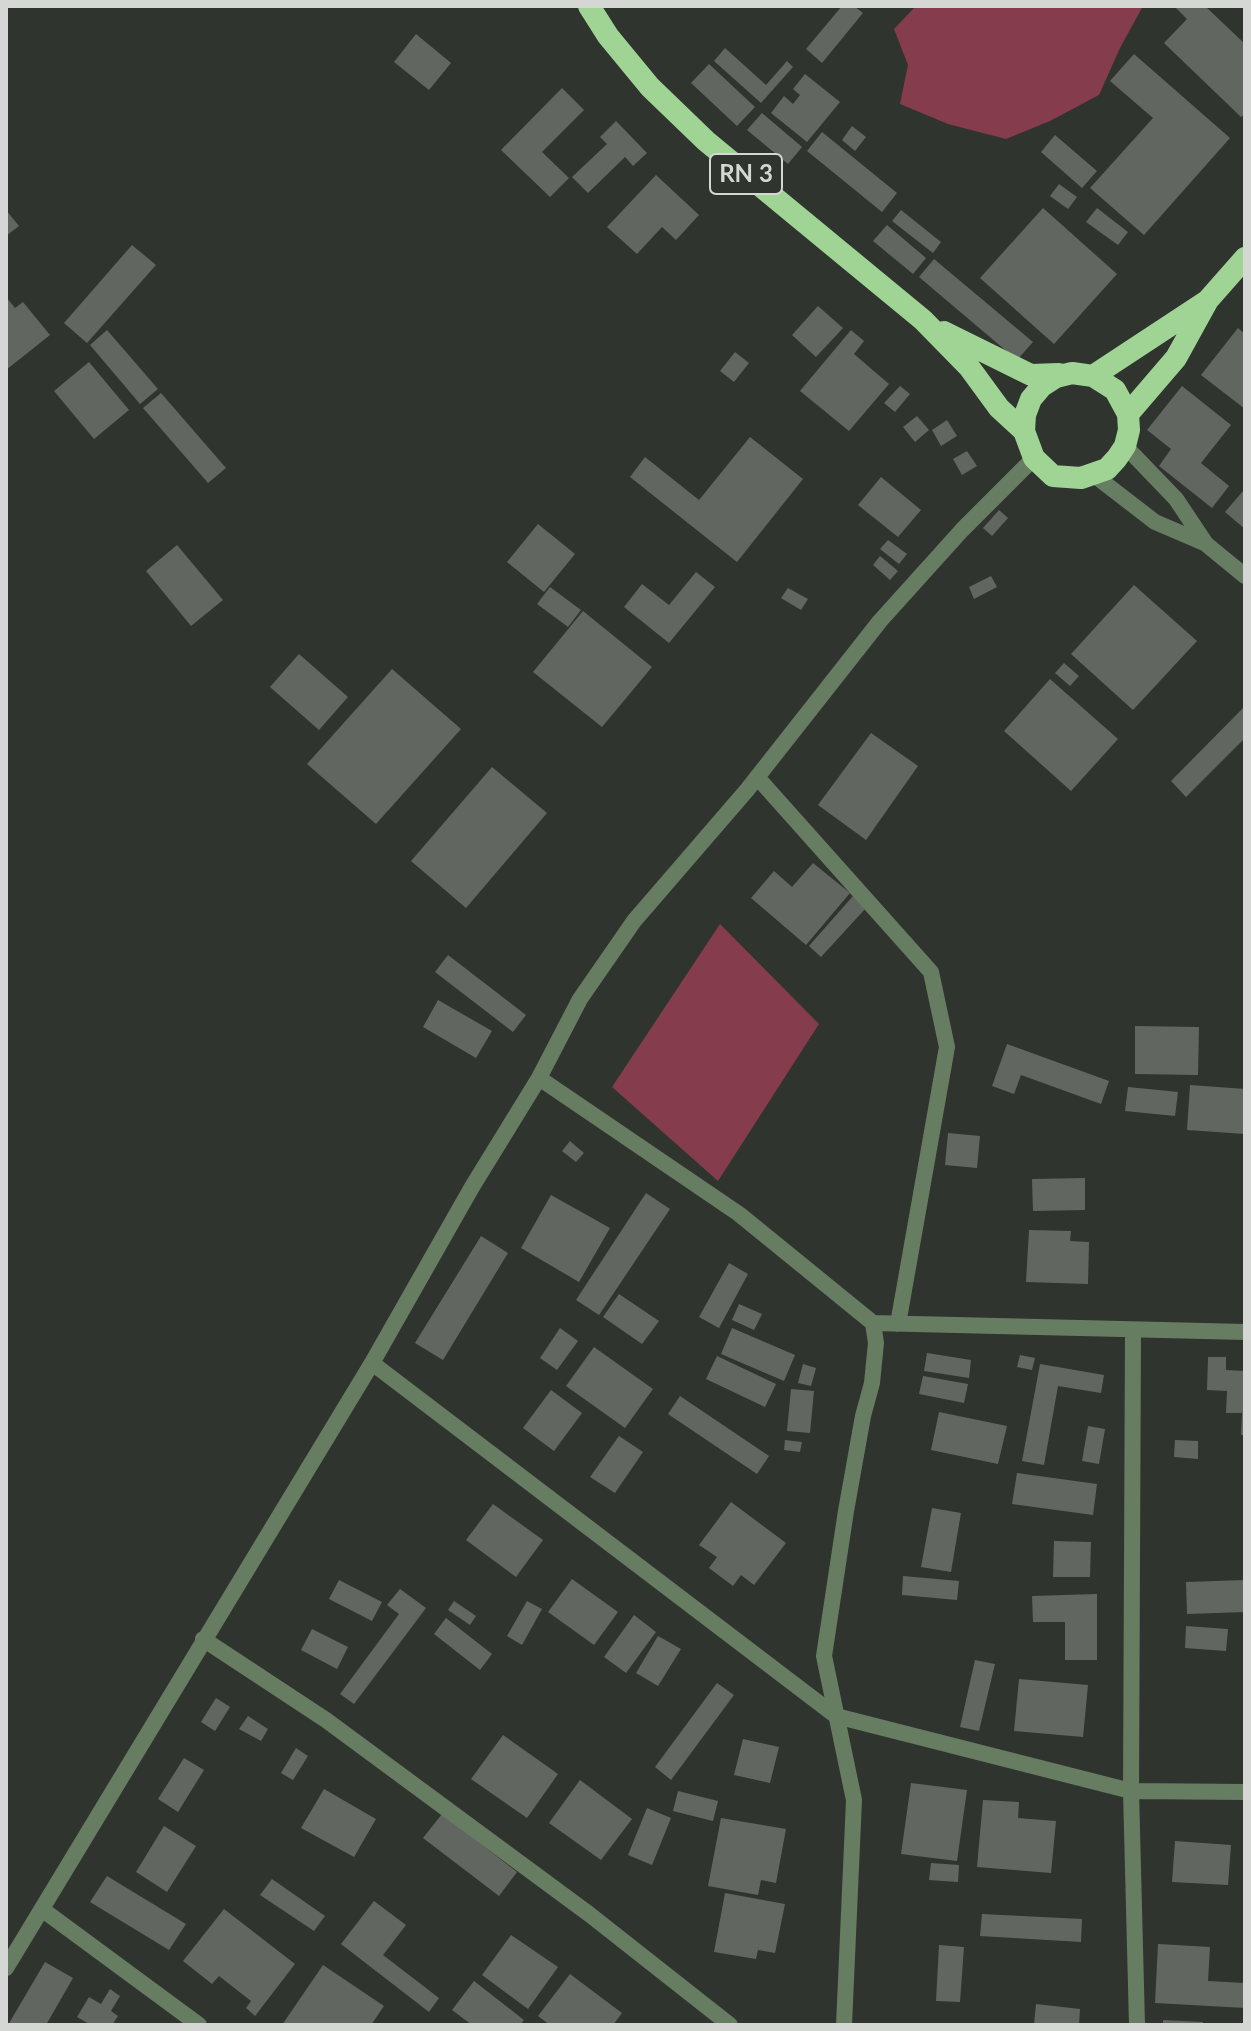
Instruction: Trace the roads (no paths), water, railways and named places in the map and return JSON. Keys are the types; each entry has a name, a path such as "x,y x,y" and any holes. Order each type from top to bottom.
{"highway":[{"name":"RN 3","path":"589,6 608,36 650,87 706,141 923,320 969,367 999,408 1024,431 1034,458"},
{"path":"1128,414 1176,358 1208,300 1245,258"},
{"path":"1024,431 1025,415 1031,399 1042,386 1056,377 1083,374 1208,300"},
{"name":"RN 3","path":"923,320 1002,363 1031,375 1083,374"},
{"path":"1034,458 1053,476 1081,478 1107,469 1125,446 1129,430 1128,414 1115,390 1083,374"}],"street":[{"path":"1125,446 1176,499 1206,544"},
{"path":"6,1968 372,1363 472,1187 539,1078 580,999 634,921 757,777 880,621 962,530 1034,458"},
{"path":"1094,475 1155,522 1206,544 1245,576"},
{"path":"757,777 931,972 947,1047 898,1324"},
{"path":"539,1078 739,1214 873,1323 1245,1332"},
{"path":"844,2025 854,1800 824,1656 846,1511 872,1383 876,1343 873,1323"},
{"path":"1133,1331 1131,1791 1137,2025"},
{"path":"372,1363 836,1716 1131,1791 1245,1792"},
{"path":"203,1639 326,1720 589,1914 730,2025"},
{"path":"43,1910 199,2025"}]}
